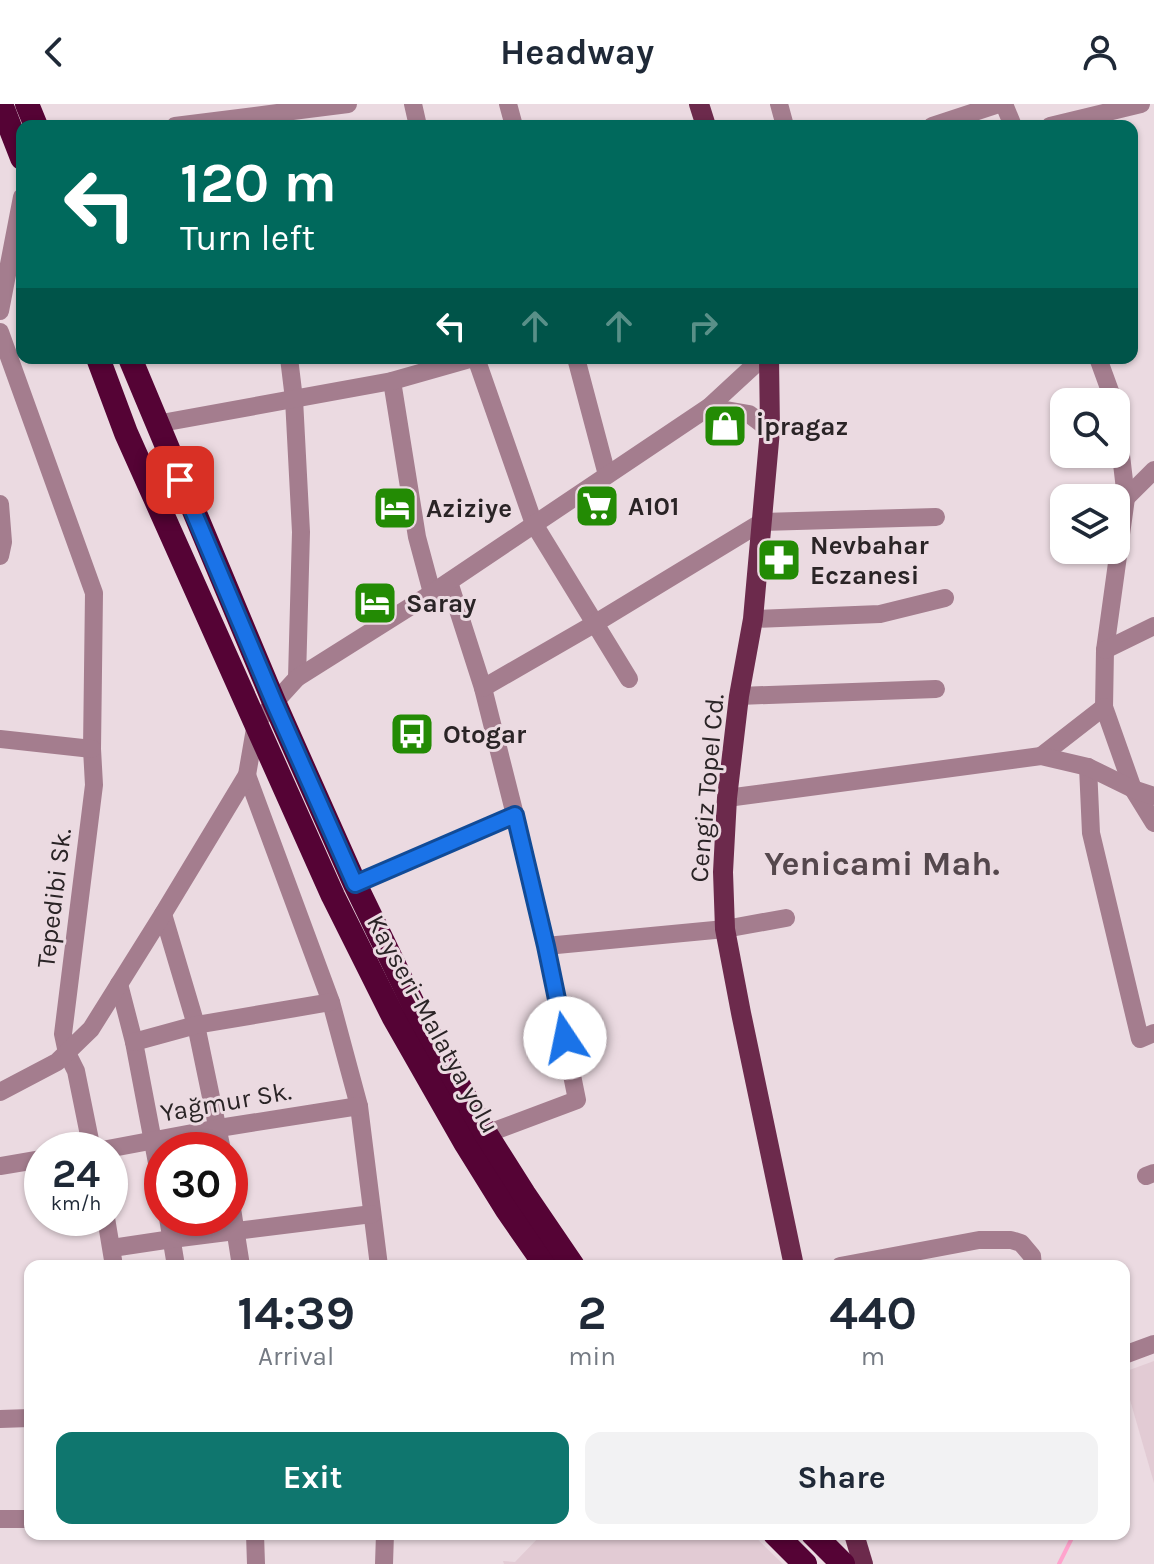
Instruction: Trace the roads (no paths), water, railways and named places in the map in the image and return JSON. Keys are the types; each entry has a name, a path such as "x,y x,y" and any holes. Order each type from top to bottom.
{"highway":[{"path":"1,104 16,143"},
{"name":"Kayseri-Malatya yolu","path":"100,364 126,433 333,896 393,1016 474,1157 542,1260"},
{"name":"Kayseri-Malatya yolu","path":"132,364 274,702 355,884 416,1010 486,1134 569,1260"},
{"path":"781,1540 805,1564"},
{"path":"823,1540 843,1564"}],"main road":[{"name":"Cengiz Topel Cd.","path":"769,364 770,430 762,522 753,619 739,696 727,798 723,872 725,929 793,1260"},
{"path":"856,1540 863,1564"}],"street":[{"path":"228,120 348,104"},
{"path":"951,120 1001,104"},
{"path":"1075,120 1141,104"},
{"path":"0,311 16,228"},
{"name":"Tepedibi Sk.","path":"0,332 94,593 94,785 63,1034 67,1053 76,1071 88,1132"},
{"path":"290,364 301,532 297,678"},
{"path":"156,424 392,381 453,364"},
{"path":"476,364 534,524 629,679"},
{"path":"578,364 607,475"},
{"path":"0,1092 57,1062 91,1029 247,775 256,723 297,678 449,582 709,407 756,364"},
{"path":"1100,364 1109,388"},
{"path":"392,381 417,537 432,593"},
{"path":"709,407 749,414 770,430"},
{"path":"1130,494 1154,470"},
{"path":"0,504 1,546"},
{"path":"483,688 762,522 936,517"},
{"path":"1117,564 1105,650 1104,707 1133,789 1154,823"},
{"path":"449,582 483,688 515,815 546,946 577,1100 486,1134"},
{"path":"753,619 880,614 945,598"},
{"path":"1105,650 1154,626"},
{"path":"739,696 936,689"},
{"path":"1041,756 1104,707"},
{"path":"0,739 92,749"},
{"path":"727,798 1041,756 1088,767 1154,796"},
{"path":"1088,767 1091,833 1140,1039 1154,1033"},
{"path":"247,775 331,1002 359,1106 378,1260"},
{"path":"355,884 515,815"},
{"path":"163,914 196,1025 220,1132"},
{"path":"546,946 725,929 786,918"},
{"path":"119,984 134,1042 150,1132"},
{"path":"134,1042 196,1025 331,1002"},
{"name":"Yağmur Sk.","path":"200,1132 359,1106"},
{"path":"0,1166 24,1162"},
{"path":"248,1230 372,1214"},
{"path":"109,1236 113,1257 172,1239 199,1236"},
{"path":"171,1236 175,1260"},
{"path":"237,1236 240,1260"},
{"path":"872,1260 979,1240 998,1240 1021,1243 1032,1260"},
{"path":"1130,1353 1154,1344"},
{"path":"0,1419 24,1418"},
{"path":"0,1519 24,1519"},
{"path":"255,1540 256,1564"},
{"path":"384,1564 385,1540"}],"waterway":[{"path":"1059,1564 1071,1540"}],"place":[{"name":"İpragaz","path":"725,426"},
{"name":"A101","path":"597,506"},
{"name":"Aziziye","path":"395,508"},
{"name":"Nevbahar Eczanesi","path":"779,560"},
{"name":"Saray","path":"375,603"},
{"name":"Otogar","path":"412,734"}],"district":[{"name":"Yenicami Mah.","path":"882,864"}]}
